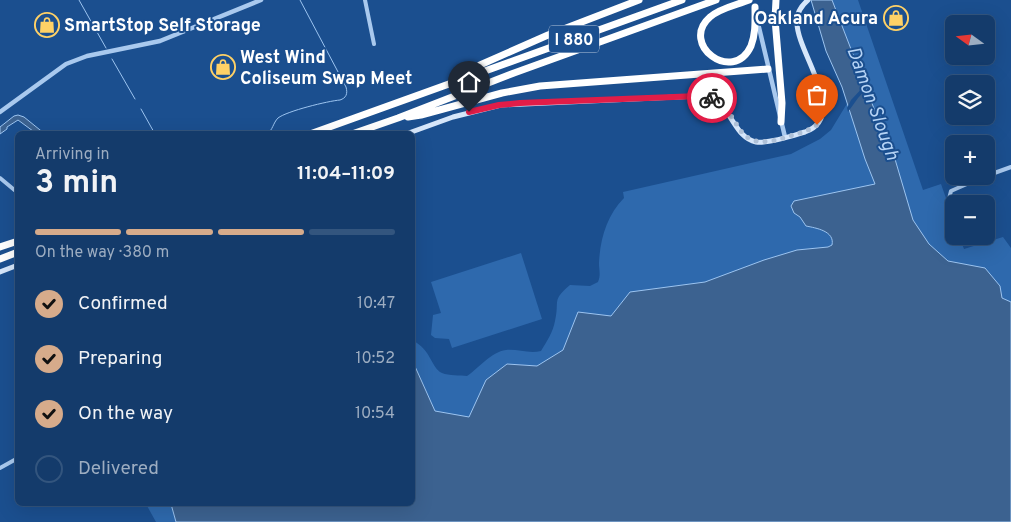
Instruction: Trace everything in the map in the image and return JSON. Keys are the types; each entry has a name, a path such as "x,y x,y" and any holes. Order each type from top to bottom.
{"highway":[{"path":"614,9 629,0"},
{"path":"465,77 480,65 548,35 639,0"},
{"name":"I 880","path":"318,131 682,0"},
{"name":"I 880","path":"361,131 716,0"},
{"path":"749,0 716,12 708,18 701,34 705,50 712,58 729,62 737,60 747,52 755,31 754,4"},
{"path":"776,0 775,18 782,94 781,122"},
{"path":"398,118 421,115 502,93 540,86 768,69"},
{"path":"0,247 15,242"},
{"path":"0,259 15,253"}],"main road":[{"path":"414,131 453,117 499,105 699,96 712,98 718,102 740,130 751,140 763,142 811,130 817,125 824,112 822,96 796,25 799,11 807,1"},
{"path":"0,272 15,266"}],"street":[{"path":"0,112 56,70 71,62 88,56 160,41 261,0"},
{"path":"365,0 374,44"},
{"path":"754,4 784,137"},
{"path":"995,173 1011,167"},
{"path":"0,178 15,190"},
{"path":"950,195 951,191 965,185"},
{"path":"0,468 15,460"}],"shaded area":[{"path":"811,0 832,0 873,106 892,149 913,220 929,244 948,261 985,268 1000,286 1002,298 1011,302 1011,522 176,522 172,506 415,506 415,366 435,411 469,417 486,380 507,364 537,366 563,350 578,312 611,316 630,292 705,282 797,250 832,245 831,236 828,233 806,226 800,217 794,213 791,206 794,201 875,184 842,87 826,51"},
{"path":"832,0 858,0 923,190 941,184 945,195 945,245 962,245 964,249 977,245 995,245 995,239 1003,237 1011,248 1011,522 156,522 147,506 415,506 415,342 424,349 438,371 451,375 467,376 490,357 501,351 541,351 553,329 557,301 560,294 570,285 590,286 598,282 603,236 613,212 624,198 623,192 791,154 820,139 831,130 851,97 864,83"},
{"path":"14,116 24,117 41,131 33,131 18,120 0,134 0,127"},
{"path":"521,253 542,319 452,348 449,339 435,338 431,335 433,315 441,313 431,282"}],"pier":[{"path":"867,83 868,87 848,112 847,108 851,100"}],"waterway":[{"path":"79,0 106,48"},
{"path":"271,131 276,120 283,115 340,100 347,94 346,87 300,0"},
{"path":"112,59 135,99"},
{"path":"141,109 153,131"}],"way so far":[{"path":"712,98 723,107 745,136 756,142 771,142 811,130 817,125"}],"place":[{"name":"Oakland Acura","path":"896,18"},
{"name":"SmartStop Self Storage","path":"47,25"},
{"name":"West Wind Coliseum Swap Meet","path":"223,67"}],"route":[{"path":"469,112 499,105 520,103 699,96 712,98"}],"water label":[{"name":"Damon Slough","path":"874,103"}]}
